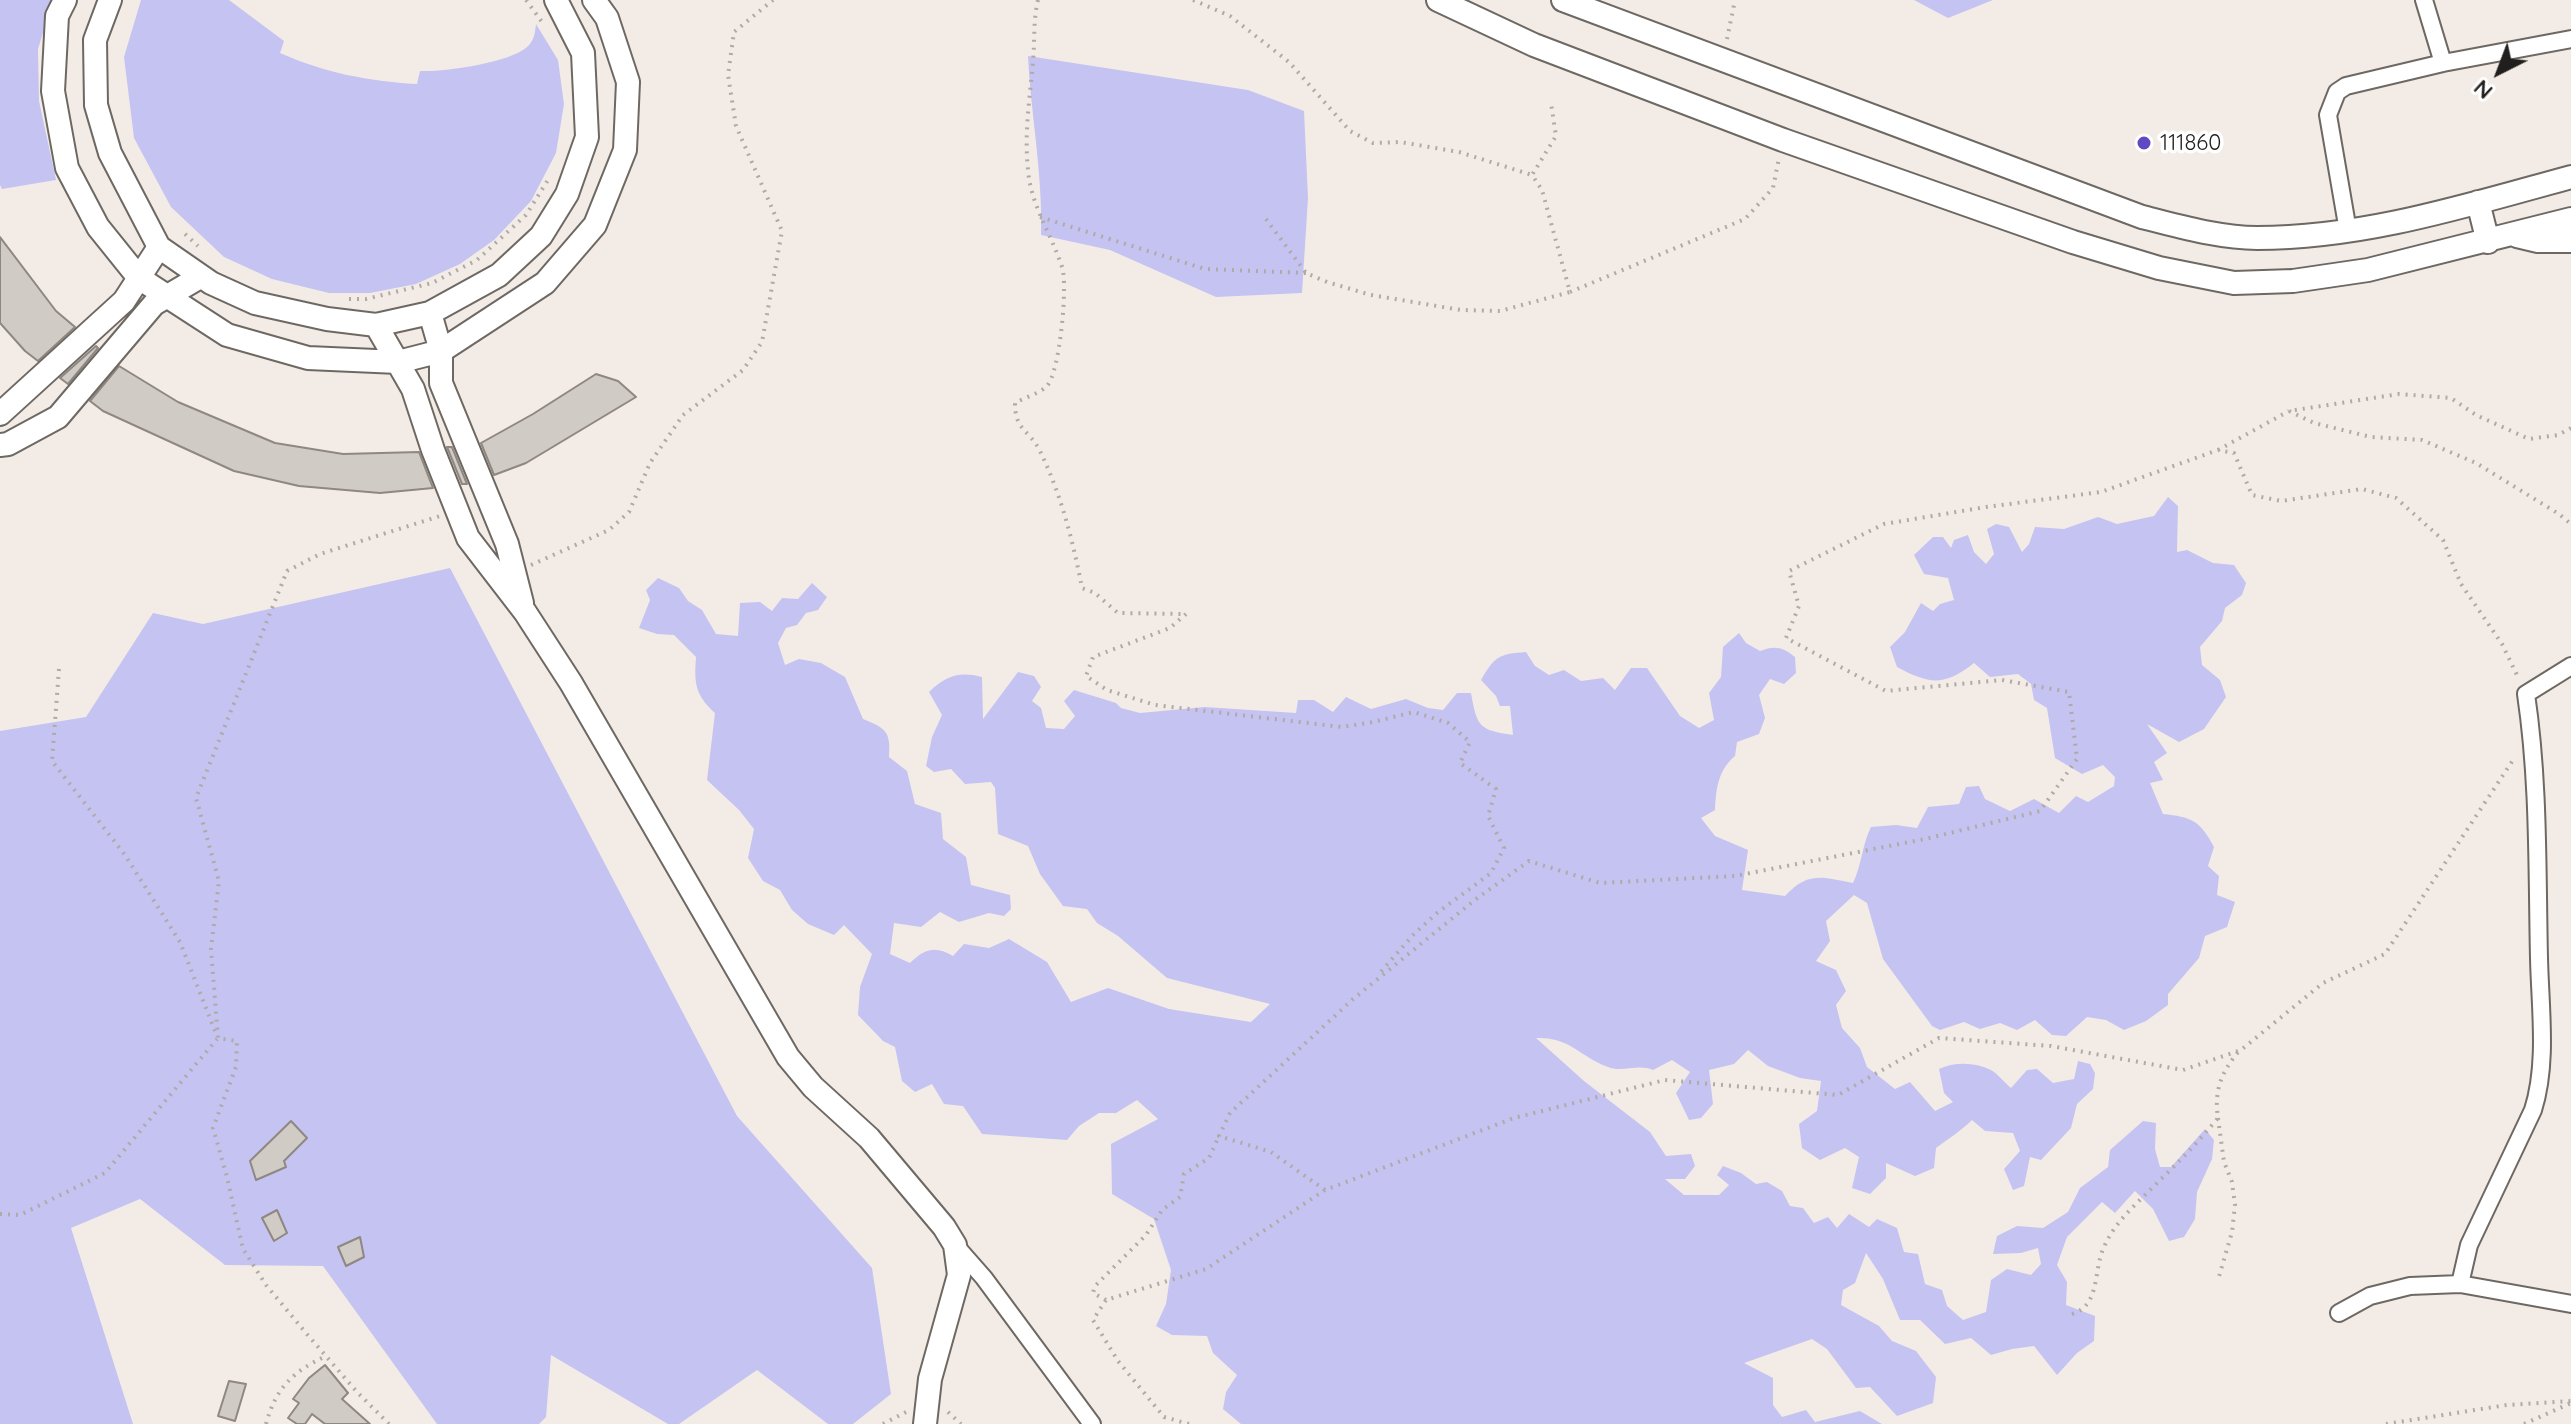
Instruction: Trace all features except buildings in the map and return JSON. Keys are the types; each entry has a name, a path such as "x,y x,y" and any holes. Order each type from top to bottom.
{"main road":[{"path":"65,0 57,16 53,91 67,168 98,227 139,278 227,335 308,358 398,362 441,351 545,283 595,225 625,150 628,82 607,18 594,0"},
{"path":"110,0 95,40 96,105 110,153 159,247 200,277 255,303 327,319 376,325 430,313 499,275 541,236 567,194 587,137 583,53 556,0"},
{"path":"1438,0 1534,45 1783,140 2073,242 2159,268 2234,283 2293,281 2368,270 2571,219"},
{"path":"1563,0 2142,217 2192,229 2255,238 2348,231 2392,224 2571,177"},
{"path":"2478,202 2488,242"},
{"path":"2512,235 2538,241 2571,241"},
{"path":"0,414 124,301 159,247"},
{"path":"0,445 8,444 58,417 154,304 200,277"},
{"path":"430,313 441,351 441,383 502,530 525,612"},
{"path":"376,325 413,389 468,538 525,612 571,683 788,1057 813,1087 869,1138 944,1227 955,1245 959,1275 930,1379 925,1424"}],"street":[{"path":"2424,0 2443,63"},
{"path":"2348,231 2328,115 2337,92 2346,86 2443,63 2571,39"},
{"path":"2460,1284 2469,1245 2539,1092 2537,801 2526,694 2571,666"},
{"path":"955,1245 984,1278 1092,1424"},
{"path":"2339,1313 2370,1296 2410,1286 2460,1284 2571,1304"}],"path":[{"path":"526,0 546,28"},
{"path":"515,572 609,530 629,512 650,463 683,415 743,370 762,342 782,231 736,126 728,75 734,32 773,0"},
{"path":"1038,0 1025,129 1028,173 1039,216 1063,270 1058,361 1047,386 1015,403 1015,420 1038,448 1062,506 1082,588 1095,593 1118,613 1186,614 1170,628 1093,657 1086,676 1107,690 1155,705 1342,727 1414,712 1448,723 1470,742 1460,763 1496,789 1488,816 1504,848 1491,873 1414,934 1368,986"},
{"path":"1193,0 1230,16 1289,62 1350,131 1373,143 1400,142 1459,152 1532,175 1542,190 1570,292"},
{"path":"1718,60 1732,20 1735,0"},
{"path":"1532,175 1556,136 1551,103"},
{"path":"1039,216 1205,269 1306,273 1371,295 1461,310 1500,311 1570,292 1745,219 1773,188 1783,140"},
{"path":"335,299 366,299 420,287 477,260 526,215 549,178"},
{"path":"1266,219 1306,273"},
{"path":"185,234 208,256"},
{"path":"1106,1300 1093,1293 1095,1286 1146,1235 1162,1210 1180,1197 1184,1174 1209,1158 1230,1113 1368,986 1476,899 1529,861 1600,883 1735,876 1925,839 2040,811 2077,759 2069,692 2002,680 1886,691 1786,638 1799,606 1789,571 1884,524 2101,492 2218,450 2289,411 2399,394 2451,398 2476,415 2529,439 2558,435 2571,428"},
{"path":"2289,411 2314,423 2371,437 2422,440 2476,463 2571,524"},
{"path":"2218,450 2234,453 2252,495 2281,501 2362,489 2396,498 2443,540 2461,584 2502,644 2526,694"},
{"path":"0,1214 20,1215 105,1173 218,1038 211,949 219,881 196,798 287,571 320,554 457,510"},
{"path":"59,669 52,761 125,855 180,942 218,1038"},
{"path":"2218,1280 2232,1232 2235,1205 2232,1182 2224,1162 2215,1099 2225,1067 2241,1050 2323,983 2385,954 2532,731"},
{"path":"218,1038 237,1041 236,1067 213,1128 243,1249 266,1285 357,1392 389,1424"},
{"path":"1189,1424 1164,1417 1118,1361 1093,1320 1106,1300 1206,1269 1325,1190 1514,1118 1665,1080 1838,1095 1939,1038 2051,1046 2183,1070 2241,1050"},
{"path":"2072,1314 2082,1312 2093,1296 2101,1253 2126,1212 2175,1166 2218,1118"},
{"path":"1219,1136 1271,1152 1325,1190"},
{"path":"266,1424 275,1399 287,1380 326,1356"},
{"path":"2386,1424 2507,1405 2571,1402"},
{"path":"2524,1424 2571,1402"}],"shaded area":[{"path":"0,0 53,0 38,49 39,101 56,180 2,189 0,185"},
{"path":"141,0 229,0 284,41 280,53 347,75 417,84 420,71 476,65 518,53 531,42 536,24 558,60 564,104 556,153 531,201 494,240 460,264 416,284 370,293 329,293 272,279 224,257 171,207 134,138 124,57"},
{"path":"1914,0 1993,0 1948,18"},
{"path":"1028,56 1248,90 1304,111 1308,198 1302,293 1216,297 1110,250 1041,235"},
{"path":"2168,497 2178,506 2177,552 2187,550 2213,563 2234,565 2246,583 2242,595 2225,608 2222,621 2200,647 2202,665 2220,680 2226,697 2204,729 2179,742 2147,724 2167,753 2154,762 2163,780 2150,783 2163,814 2188,819 2204,831 2214,847 2208,866 2219,876 2217,895 2235,902 2227,927 2205,936 2199,958 2168,994 2168,1005 2146,1021 2124,1030 2106,1020 2087,1017 2066,1036 2052,1035 2035,1020 2017,1030 2000,1023 1980,1029 1964,1022 1940,1030 1932,1026 1883,959 1867,903 1854,895 1826,921 1830,941 1816,961 1836,970 1846,991 1836,1005 1842,1028 1860,1048 1867,1067 1895,1089 1910,1082 1935,1111 1953,1102 1944,1093 1939,1069 1951,1065 1985,1067 2011,1088 2027,1070 2037,1069 2053,1083 2074,1079 2078,1061 2090,1064 2095,1073 2093,1089 2077,1104 2071,1128 2041,1160 2030,1157 2024,1186 2013,1190 2004,1169 2020,1151 2013,1133 1985,1131 1972,1120 1936,1148 1934,1168 1915,1176 1886,1163 1886,1178 1870,1194 1852,1188 1859,1157 1845,1148 1820,1160 1802,1148 1799,1124 1817,1111 1821,1081 1800,1078 1768,1066 1748,1050 1734,1064 1709,1070 1713,1104 1701,1118 1689,1120 1676,1093 1690,1072 1672,1060 1653,1070 1642,1067 1613,1069 1566,1044 1536,1038 1584,1081 1650,1132 1666,1156 1691,1154 1695,1166 1685,1179 1665,1179 1684,1195 1719,1195 1729,1185 1717,1175 1723,1166 1741,1173 1756,1184 1767,1182 1782,1191 1790,1206 1803,1208 1814,1223 1828,1217 1837,1228 1849,1214 1869,1227 1877,1219 1897,1228 1904,1252 1918,1254 1925,1284 1942,1290 1947,1306 1963,1320 1986,1312 1991,1280 2007,1269 2031,1275 2041,1264 2038,1248 2021,1253 1993,1254 1997,1236 2017,1226 2043,1228 2068,1212 2080,1188 2108,1167 2110,1150 2143,1121 2156,1123 2155,1149 2160,1167 2171,1167 2205,1129 2214,1140 2212,1159 2197,1192 2195,1219 2184,1237 2169,1241 2153,1209 2135,1191 2115,1213 2102,1202 2067,1237 2057,1265 2067,1282 2066,1305 2095,1316 2094,1341 2077,1353 2057,1375 2034,1346 1991,1355 1971,1338 1945,1344 1920,1320 1900,1320 1883,1279 1866,1253 1855,1283 1843,1290 1841,1305 1879,1326 1892,1341 1916,1351 1936,1377 1933,1403 1897,1416 1870,1387 1856,1388 1827,1349 1812,1339 1744,1363 1773,1378 1773,1405 1782,1417 1806,1410 1815,1422 1860,1411 1882,1424 1241,1424 1223,1409 1226,1392 1237,1375 1213,1353 1207,1336 1172,1335 1156,1326 1166,1304 1171,1270 1154,1219 1112,1194 1111,1144 1158,1119 1137,1100 1116,1113 1099,1113 1079,1126 1067,1140 982,1134 963,1106 944,1104 932,1084 915,1092 902,1081 895,1047 883,1041 858,1015 860,987 872,954 844,925 834,935 808,924 792,910 780,890 763,881 748,858 754,829 707,780 715,713 697,688 696,657 674,635 639,628 650,600 646,590 658,578 679,588 688,601 702,610 716,634 738,636 740,603 760,602 772,611 782,598 798,599 812,583 827,597 818,610 806,613 797,625 786,628 778,643 785,665 799,659 821,663 845,677 863,719 877,725 888,736 889,757 907,771 915,804 941,813 943,839 966,857 971,885 1010,895 1011,909 1004,916 989,913 959,922 940,912 921,927 894,923 890,954 910,963 930,950 941,950 953,956 964,944 989,948 1009,939 1047,962 1071,1002 1108,988 1169,1009 1251,1022 1270,1004 1167,978 1118,936 1097,923 1087,909 1063,906 1040,874 1028,846 998,834 995,788 991,782 965,784 951,769 934,772 926,766 932,737 942,715 929,692 953,676 982,677 983,719 1018,672 1034,676 1041,687 1032,701 1041,708 1046,728 1064,729 1075,716 1064,701 1074,690 1140,713 1205,707 1296,713 1298,700 1314,700 1333,712 1346,697 1371,709 1406,699 1443,710 1457,693 1471,693 1475,713 1482,725 1513,735 1510,706 1500,706 1496,696 1481,680 1499,658 1526,652 1535,666 1549,675 1564,670 1581,681 1603,678 1615,690 1631,668 1647,668 1680,716 1699,728 1714,720 1709,693 1721,677 1723,647 1739,633 1746,643 1760,651 1775,648 1791,654 1795,657 1796,673 1784,684 1770,679 1759,695 1765,718 1759,734 1737,742 1735,756 1719,780 1715,810 1701,818 1715,836 1748,850 1742,890 1785,896 1808,879 1824,878 1853,883 1871,827 1896,825 1917,828 1928,807 1959,804 1966,787 1979,786 1985,799 2010,811 2034,799 2059,813 2076,796 2088,802 2114,786 2115,777 2103,765 2082,774 2055,758 2047,708 2034,700 2031,684 2018,674 1990,677 1974,663 1954,676 1928,680 1897,667 1890,647 1905,632 1921,603 1933,611 1940,604 1954,600 1948,578 1924,574 1914,555 1933,537 1943,537 1951,548 1954,540 1968,535 1974,552 1986,564 1994,554 1987,529 1996,524 2009,527 2022,552 2029,544 2035,527 2064,529 2098,517 2117,524 2154,516"},
{"path":"450,568 737,1116 872,1268 891,1394 853,1424 828,1424 757,1370 679,1424 668,1424 551,1355 546,1417 539,1424 437,1424 323,1266 225,1265 140,1199 71,1228 133,1424 0,1424 0,731 86,717 153,613 203,624"}],"place":[{"name":"111860","path":"2144,143"}]}
